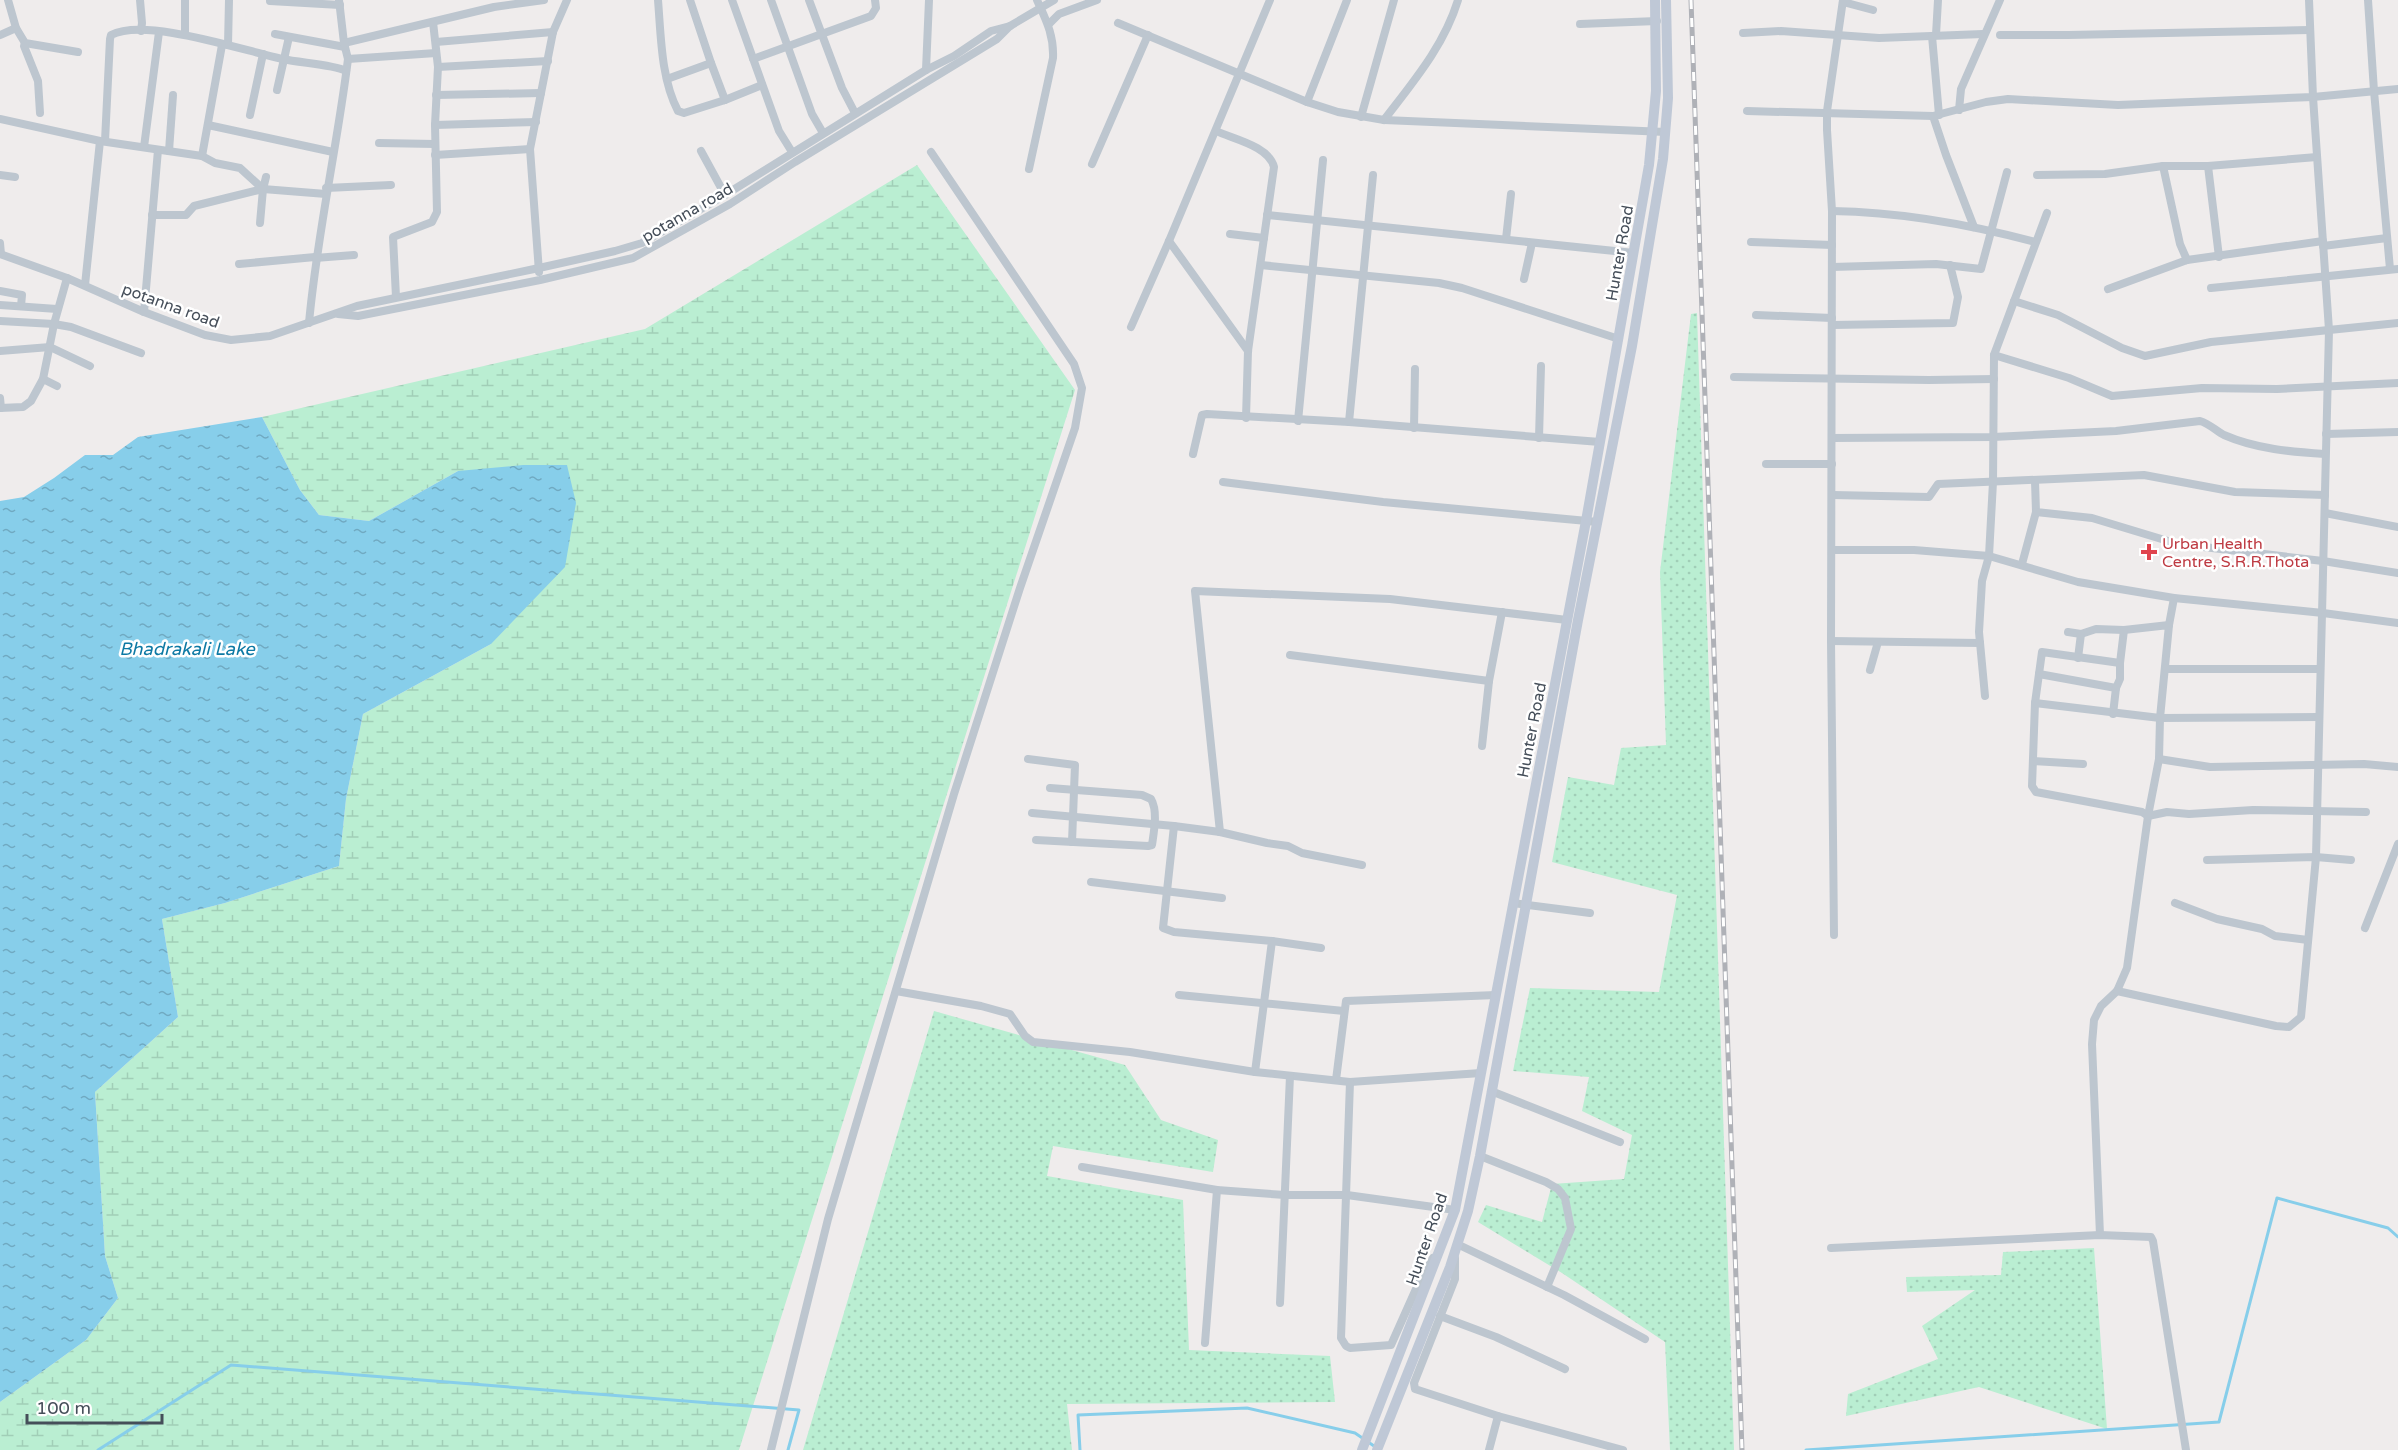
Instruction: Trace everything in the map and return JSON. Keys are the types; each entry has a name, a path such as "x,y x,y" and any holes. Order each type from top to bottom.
{"street":[{"path":"140,0 141,31"},
{"path":"185,0 185,33"},
{"path":"202,156 225,45 229,0"},
{"path":"275,34 344,45 493,4 540,0"},
{"path":"540,280 530,149 553,32 567,0"},
{"path":"658,0 667,78 671,98 680,112 684,113 724,100 762,85"},
{"path":"690,0 724,100"},
{"path":"732,0 779,131 792,152"},
{"path":"771,0 812,114 823,133"},
{"path":"809,0 842,88 855,113"},
{"path":"753,58 871,16 876,8 875,0"},
{"path":"926,70 929,0"},
{"name":"potanna road","path":"337,314 358,316 540,280 619,262 647,252 730,204 997,39 1039,4 1054,0"},
{"path":"1047,20 1097,0"},
{"path":"1131,327 1270,0"},
{"path":"1307,102 1347,0"},
{"path":"1361,117 1394,0"},
{"path":"1384,120 1440,45 1458,0"},
{"name":"Hunter Road","path":"1377,1450 1456,1249 1468,1211 1480,1156 1592,522 1600,442 1653,132 1656,91 1655,0"},
{"name":"Hunter Road","path":"1362,1450 1455,1210 1567,621 1592,522 1634,334 1666,132 1668,73 1666,0"},
{"path":"1938,0 1934,35 1936,115 1946,155 1974,227"},
{"path":"1959,110 1961,89 1983,34 2000,0"},
{"path":"2117,991 2289,1027 2301,1017 2316,857 2315,811 2323,613 2329,330 2313,97 2309,0"},
{"path":"2211,288 2394,269 2387,238 2368,0"},
{"path":"11,1 16,28 25,43 24,46 38,81 40,113"},
{"path":"270,1 340,3 344,45 348,60 315,257 309,322"},
{"path":"1834,935 1831,641 1832,211 1827,111 1843,1 1873,10"},
{"path":"1029,169 1053,58 1054,43 1039,4"},
{"path":"1580,24 1657,21"},
{"path":"396,297 393,237 432,222 437,212 435,125 438,67 433,22"},
{"path":"1118,23 1307,102 1361,117 1384,120 1666,132"},
{"name":"potanna road","path":"0,254 85,285 144,312 205,334 231,340 270,336 357,306 539,268 642,243 926,70 954,56 991,31 1010,26"},
{"path":"0,35 16,28"},
{"path":"2000,34 2079,35 2309,30"},
{"path":"85,285 102,141 111,35 116,32 141,31 185,33 284,59 346,71"},
{"path":"1743,33 1781,31 1839,36 1983,34"},
{"path":"144,147 159,32"},
{"path":"436,42 553,32"},
{"path":"1092,164 1148,35"},
{"path":"278,90 289,37"},
{"path":"25,43 78,52"},
{"path":"348,60 436,53"},
{"path":"250,115 263,54"},
{"path":"438,67 548,61"},
{"path":"667,78 711,63"},
{"path":"1747,111 1936,115 1986,102 2008,99 2118,105 2313,97 2398,88"},
{"path":"436,95 541,93"},
{"path":"169,151 173,95"},
{"path":"0,119 102,141 202,156 215,163 240,168 263,189"},
{"path":"435,125 536,122"},
{"path":"208,125 333,152"},
{"path":"1216,131 1265,153 1272,160 1274,167 1248,351 1246,417"},
{"path":"379,143 435,144"},
{"path":"435,155 530,149"},
{"path":"144,312 158,150"},
{"path":"701,151 724,195"},
{"path":"771,1450 828,1219 954,794 1020,588 1075,428 1082,388 1074,364 931,152"},
{"path":"2037,175 2105,174 2163,166 2208,166 2317,157"},
{"path":"1298,421 1323,160"},
{"path":"2163,166 2180,244 2187,260"},
{"path":"2208,166 2219,257"},
{"path":"1832,267 1950,265 1981,269 2007,172"},
{"path":"0,175 15,177"},
{"path":"1349,422 1373,175"},
{"path":"261,223 266,177"},
{"path":"152,215 186,216 194,206 263,189 326,191 391,185"},
{"path":"1506,239 1511,194"},
{"path":"1832,211 1899,214 1974,227 2035,242"},
{"path":"1985,696 1980,643 1982,581 1989,556 1993,482 1994,355 2047,213"},
{"path":"1267,215 1634,253"},
{"path":"1230,234 1264,238"},
{"path":"2108,289 2187,260 2387,238"},
{"path":"1169,241 1248,351"},
{"path":"1751,242 1832,245"},
{"path":"0,243 0,254"},
{"path":"1524,279 1532,243"},
{"path":"239,264 354,255"},
{"path":"1261,265 1439,283 1462,288 1619,339"},
{"path":"1756,315 1832,321 1953,323 1958,297 1950,265"},
{"path":"0,398 0,408 23,407 31,401 43,379 57,309 67,278"},
{"path":"0,291 22,295 21,306"},
{"path":"2014,302 2058,315 2122,348 2145,356 2215,341 2398,323"},
{"path":"0,305 57,309"},
{"path":"0,321 71,327 141,353"},
{"path":"0,351 50,347 90,366"},
{"path":"1994,355 2068,378 2112,396 2202,388 2328,387 2398,383"},
{"path":"1539,438 1541,366"},
{"path":"1414,428 1415,369"},
{"path":"1734,377 1994,379"},
{"path":"43,379 57,386"},
{"path":"1193,454 1202,414 1349,422 1600,442"},
{"path":"1832,438 1993,437 2116,431 2200,421 2224,434 2283,452 2325,453"},
{"path":"2326,434 2398,432"},
{"path":"1766,464 1832,464"},
{"path":"1833,495 1929,497 1938,484 2144,475 2235,492 2325,495"},
{"path":"2022,564 2036,512 2035,481"},
{"path":"1223,482 1383,502 1592,522"},
{"path":"2036,512 2092,518 2178,544 2323,561 2398,573"},
{"path":"2325,513 2398,527"},
{"path":"1832,550 1914,550 1989,556 2074,581 2174,598 2398,623"},
{"path":"1220,832 1195,591 1390,598 1567,621"},
{"path":"2100,1235 2092,1044 2094,1020 2101,1006 2117,991 2127,968 2148,816 2159,759 2160,718 2169,625 2174,598"},
{"path":"1482,746 1489,681 1502,612"},
{"path":"2068,632 2081,634 2096,629 2124,630 2169,625"},
{"path":"2113,714 2116,688 2120,679 2124,630"},
{"path":"2078,658 2081,634"},
{"path":"1831,641 1980,643"},
{"path":"1870,670 1878,642"},
{"path":"2120,663 2042,652 2035,703 2032,786 2036,792 2142,812 2148,816 2167,812 2189,814 2253,810 2366,812"},
{"path":"1290,655 1489,681"},
{"path":"2166,669 2319,669"},
{"path":"2039,674 2116,688"},
{"path":"2035,703 2160,718 2318,717"},
{"path":"1028,759 1075,765 1072,842"},
{"path":"2159,759 2210,767 2364,764 2398,767"},
{"path":"2033,761 2083,764"},
{"path":"1035,840 1150,846 1153,843 1155,824 1154,804 1151,799 1142,795 1050,788"},
{"path":"1032,813 1220,832 1288,846 1302,853 1362,865"},
{"path":"1174,826 1163,928 1167,931 1321,948"},
{"path":"2365,928 2398,844"},
{"path":"2207,860 2316,857 2351,860"},
{"path":"1091,882 1222,898"},
{"path":"1513,903 1590,913"},
{"path":"2175,903 2217,919 2262,929 2275,936 2308,940"},
{"path":"1255,1072 1272,941"},
{"path":"896,991 981,1006 1010,1014 1025,1036 1033,1042 1130,1052 1255,1072 1350,1082 1481,1073"},
{"path":"1179,995 1344,1011"},
{"path":"1336,1080 1346,1001 1496,995"},
{"path":"1280,1303 1290,1076"},
{"path":"1350,1082 1341,1338 1346,1346 1350,1348 1391,1345 1423,1275 1440,1251"},
{"path":"1491,1091 1620,1142"},
{"path":"1480,1156 1546,1182 1558,1189 1565,1198 1571,1229 1547,1287"},
{"path":"1082,1167 1217,1190 1285,1195 1347,1195 1455,1210"},
{"path":"1205,1343 1217,1190"},
{"path":"1831,1248 2100,1235 2151,1237 2186,1450"},
{"path":"1623,1450 1498,1416 1415,1389 1414,1383 1455,1279 1456,1249 1547,1287 1645,1339"},
{"path":"1440,1316 1496,1337 1565,1369"},
{"path":"1489,1450 1498,1416"}],"green space":[{"path":"917,165 1075,390 739,1450 0,1450 0,1402 86,1340 118,1298 105,1256 95,1092 178,1017 162,919 225,903 339,866 346,799 363,714 491,644 458,471 369,521 319,515 300,490 262,417 645,329"},
{"path":"1697,313 1734,1450 1670,1450 1665,1342 1562,1273 1478,1222 1486,1205 1542,1222 1552,1184 1624,1179 1632,1135 1582,1111 1589,1077 1513,1071 1530,988 1659,992 1677,895 1552,862 1568,777 1614,785 1621,748 1666,745 1660,572 1691,314"},
{"path":"934,1011 1125,1065 1161,1120 1218,1140 1213,1172 1053,1146 1047,1176 1183,1200 1189,1350 1330,1356 1335,1402 1067,1404 1072,1450 803,1450"},
{"path":"2094,1248 2107,1429 1979,1387 1846,1416 1848,1394 1938,1359 1922,1326 1975,1290 1907,1292 1906,1277 2001,1275 2003,1252"}],"water":[{"name":"Bhadrakali Lake","path":"262,417 300,490 319,515 369,521 458,471 523,465 567,465 576,503 565,567 491,644 363,714 346,799 339,866 225,903 162,919 178,1017 95,1092 105,1256 118,1298 86,1340 0,1402 0,501 24,497 85,455 113,455 138,437"}],"waterway":[{"path":"1806,1450 2219,1422 2277,1198 2388,1228 2398,1237"},
{"path":"98,1450 231,1365 799,1410 788,1450"},
{"path":"1080,1450 1078,1415 1247,1408 1355,1433 1374,1446"}],"railway":[{"path":"1691,0 1742,1450"}],"place":[{"name":"Urban Health Centre, S.R.R.Thota","path":"2149,552"}]}
